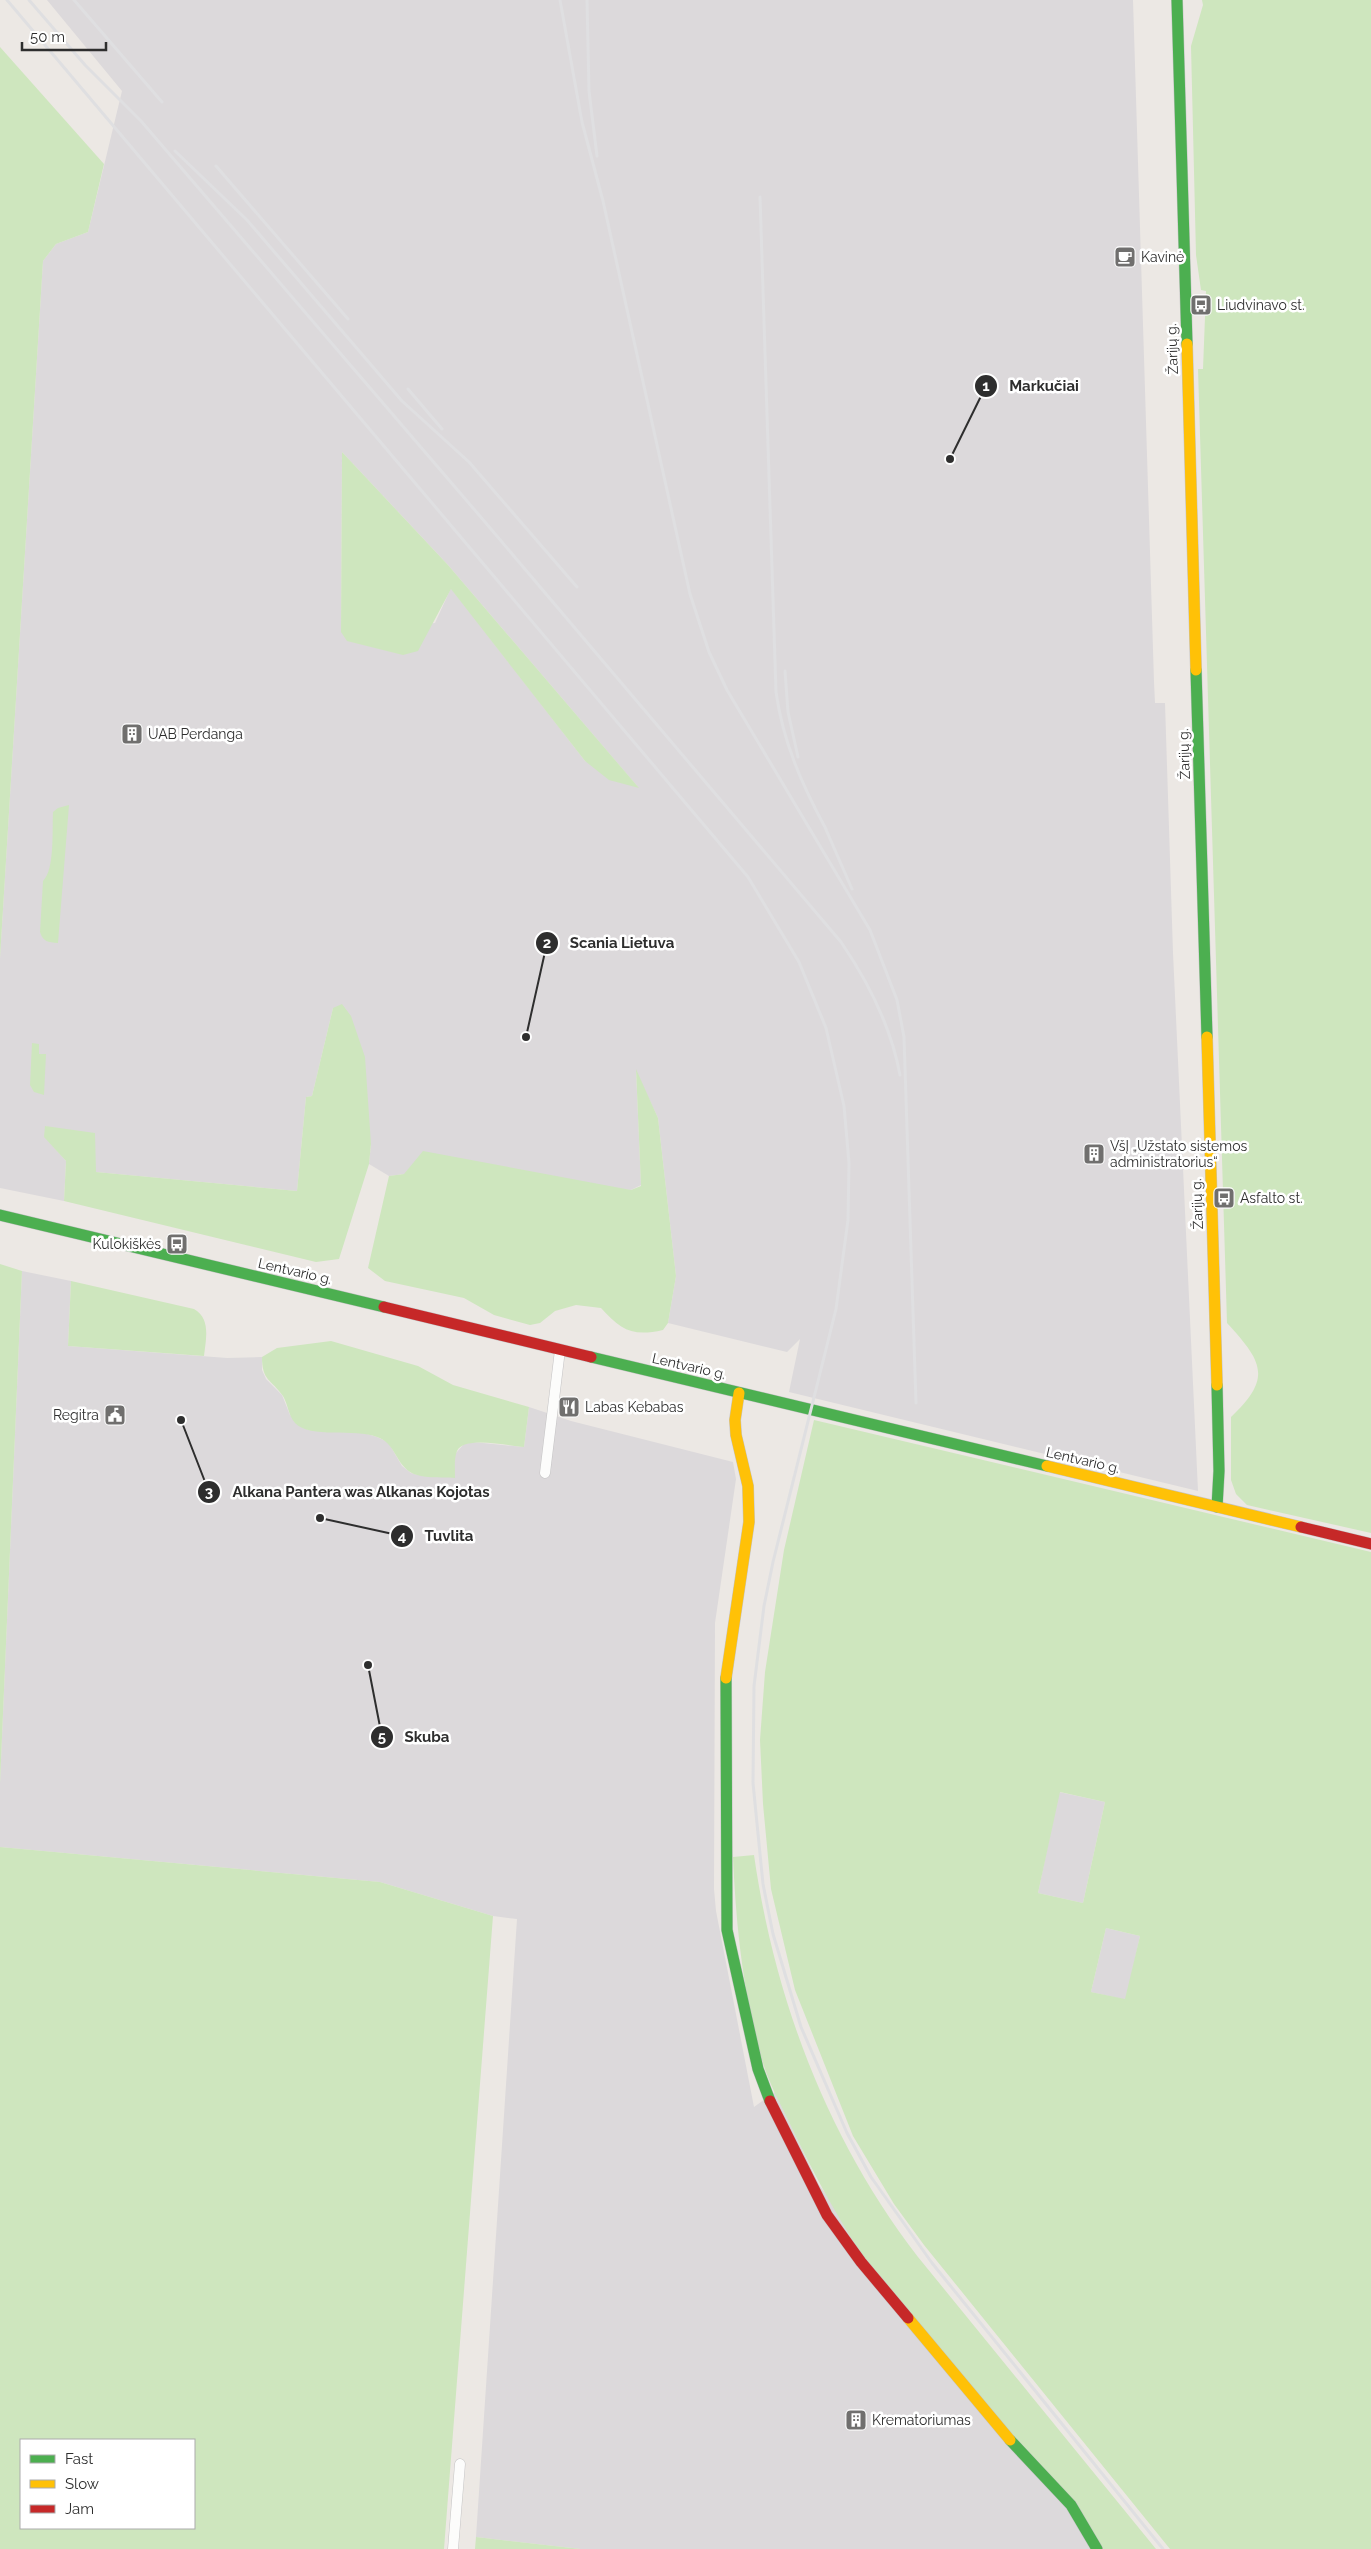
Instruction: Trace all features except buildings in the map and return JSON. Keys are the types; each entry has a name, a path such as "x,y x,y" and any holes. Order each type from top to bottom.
{"street":[{"name":"Žarijų g.","path":"1177,0 1213,1212 1219,1471 1217,1507"},
{"name":"Lentvario g.","path":"0,1215 1371,1544"},
{"path":"545,1473 560,1350"},
{"path":"740,1394 735,1420 736,1435 748,1486 749,1522 726,1681 728,1930 758,2069 774,2110 827,2215 855,2254 962,2385 1028,2460 1071,2505 1097,2549"},
{"path":"453,2549 460,2464"}],"shaded area":[{"path":"47,0 1133,0 1154,682 1155,703 1165,703 1173,953 1198,1491 789,1392 800,1339 787,1352 668,1323 676,1276 658,1118 636,1071 641,1185 631,1190 404,1174 389,1176 369,1164 371,1144 333,1008 312,1096 306,1097 297,1191 96,1172 46,1126 45,1137 66,1161 64,1201 0,1188 0,958 43,261 56,244 88,232 122,91","holes":["342,452 448,565 638,787 585,761 451,588 435,623 341,632"]},
{"path":"22,1271 71,1281 68,1346 227,1358 262,1357 262,1370 266,1379 282,1395 290,1415 308,1430 364,1433 377,1437 388,1442 402,1466 411,1473 418,1475 456,1453 464,1444 473,1442 524,1447 529,1407 571,1421 733,1462 736,1479 715,1623 714,1889 716,1911 754,2107 775,2092 819,2185 1103,2549 581,2549 476,2537 517,1919 493,1916 380,1882 0,1847 0,1784"},
{"path":"1059,1792 1105,1802 1083,1903 1038,1893"},
{"path":"1106,1928 1140,1936 1126,2000 1091,1992"}],"green space":[{"path":"1202,0 1371,0 1371,1533 1247,1505 1236,1494 1231,1480 1231,1417 1253,1391 1258,1370 1255,1359 1248,1348 1227,1323 1198,369 1203,369 1206,291 1201,290 1196,255 1191,46 1203,5"},
{"path":"0,47 104,164 88,232 56,244 43,261 0,958"},
{"path":"342,452 448,565 639,788 609,780 585,761 451,589 418,651 403,655 347,641 341,632"},
{"path":"69,805 58,943 46,941 40,932 43,881 47,876 51,859 53,812 58,808"},
{"path":"342,1004 351,1016 365,1057 371,1144 369,1164 339,1259 316,1262 64,1201 66,1161 44,1137 45,1126 95,1133 96,1172 297,1191 306,1097 312,1096 333,1008"},
{"path":"32,1043 39,1044 39,1054 46,1054 44,1095 34,1092 30,1085"},
{"path":"636,1069 658,1118 676,1276 668,1323 663,1330 643,1333 628,1330 615,1322 601,1308 576,1305 555,1311 540,1323 530,1325 494,1315 464,1298 385,1281 368,1268 389,1176 404,1174 423,1151 631,1190 641,1186"},
{"path":"0,1264 22,1271 0,1784"},
{"path":"71,1281 194,1309 203,1318 205,1324 204,1356 68,1346"},
{"path":"331,1341 418,1366 453,1385 529,1407 524,1447 477,1442 468,1443 461,1446 457,1451 455,1478 420,1476 405,1468 388,1444 377,1437 357,1433 311,1431 302,1428 293,1420 279,1390 265,1375 262,1357 277,1348"},
{"path":"814,1420 1371,1552 1371,2549 1170,2549 924,2245 894,2204 853,2136 795,1990 771,1889 763,1804 760,1740 765,1672 784,1550","holes":["1060,1792 1105,1802 1083,1903 1038,1893","1106,1928 1140,1936 1125,1999 1091,1992"]},
{"path":"0,1847 380,1882 493,1916 444,2549 0,2549"},
{"path":"754,1855 763,1909 791,2016 810,2067 832,2117 857,2165 886,2212 918,2257 1156,2549 1103,2549 875,2274 839,2218 808,2161 775,2093 765,2070 756,2038 742,1961 733,1857"},
{"path":"476,2537 581,2549 475,2549"}],"railway":[{"path":"7,0 748,877 799,962 826,1028 844,1106 849,1163 848,1220 836,1309 773,1562 764,1606 754,1686 753,1783 763,1884 773,1934 801,2027 847,2133 871,2177 932,2263 1163,2549"},
{"path":"29,0 85,65 141,121 485,522 841,942 861,973 878,1005 891,1039 900,1075"},
{"path":"74,0 162,102"},
{"path":"560,0 582,122 603,201 690,594 709,652 727,690 870,930 897,1000 904,1037 916,1403"},
{"path":"587,0 589,91 597,156"},
{"path":"175,151 247,220 402,401 469,462 577,587"},
{"path":"216,166 348,319"},
{"path":"760,197 776,692 783,728 795,763 826,829"},
{"path":"408,389 442,429"},
{"path":"785,671 788,712 798,757"},
{"path":"824,825 852,889"}],"traffic: fast":[{"path":"1177,0 1187,344"},
{"path":"1196,670 1207,1037"},
{"path":"0,1215 384,1307"},
{"path":"591,1357 1047,1466"},
{"path":"1217,1385 1219,1471 1217,1507"},
{"path":"726,1678 727,1930 758,2069 770,2101"},
{"path":"1010,2440 1071,2505 1097,2549"}],"traffic: slow":[{"path":"1187,344 1196,670"},
{"path":"1207,1037 1217,1385"},
{"path":"726,1678 749,1522 748,1486 736,1435 735,1420 739,1393"},
{"path":"1047,1466 1301,1527"},
{"path":"908,2318 1010,2440"}],"traffic: jam":[{"path":"384,1307 591,1357"},
{"path":"1301,1527 1371,1544"},
{"path":"770,2101 827,2215 861,2262 908,2318"}],"place":[{"name":"Kavinė","path":"1125,257"},
{"name":"Liudvinavo st.","path":"1201,305"},
{"name":"Markučiai","path":"950,459"},
{"name":"UAB Perdanga","path":"132,734"},
{"name":"Scania Lietuva","path":"526,1037"},
{"name":"VšĮ „Užstato sistemos administratorius“","path":"1094,1154"},
{"name":"Asfalto st.","path":"1224,1198"},
{"name":"Kulokiškės","path":"177,1244"},
{"name":"Labas Kebabas","path":"569,1407"},
{"name":"Regitra","path":"115,1415"},
{"name":"Alkana Pantera was Alkanas Kojotas","path":"181,1420"},
{"name":"Tuvlita","path":"320,1518"},
{"name":"Skuba","path":"368,1665"},
{"name":"Krematoriumas","path":"856,2420"}]}
